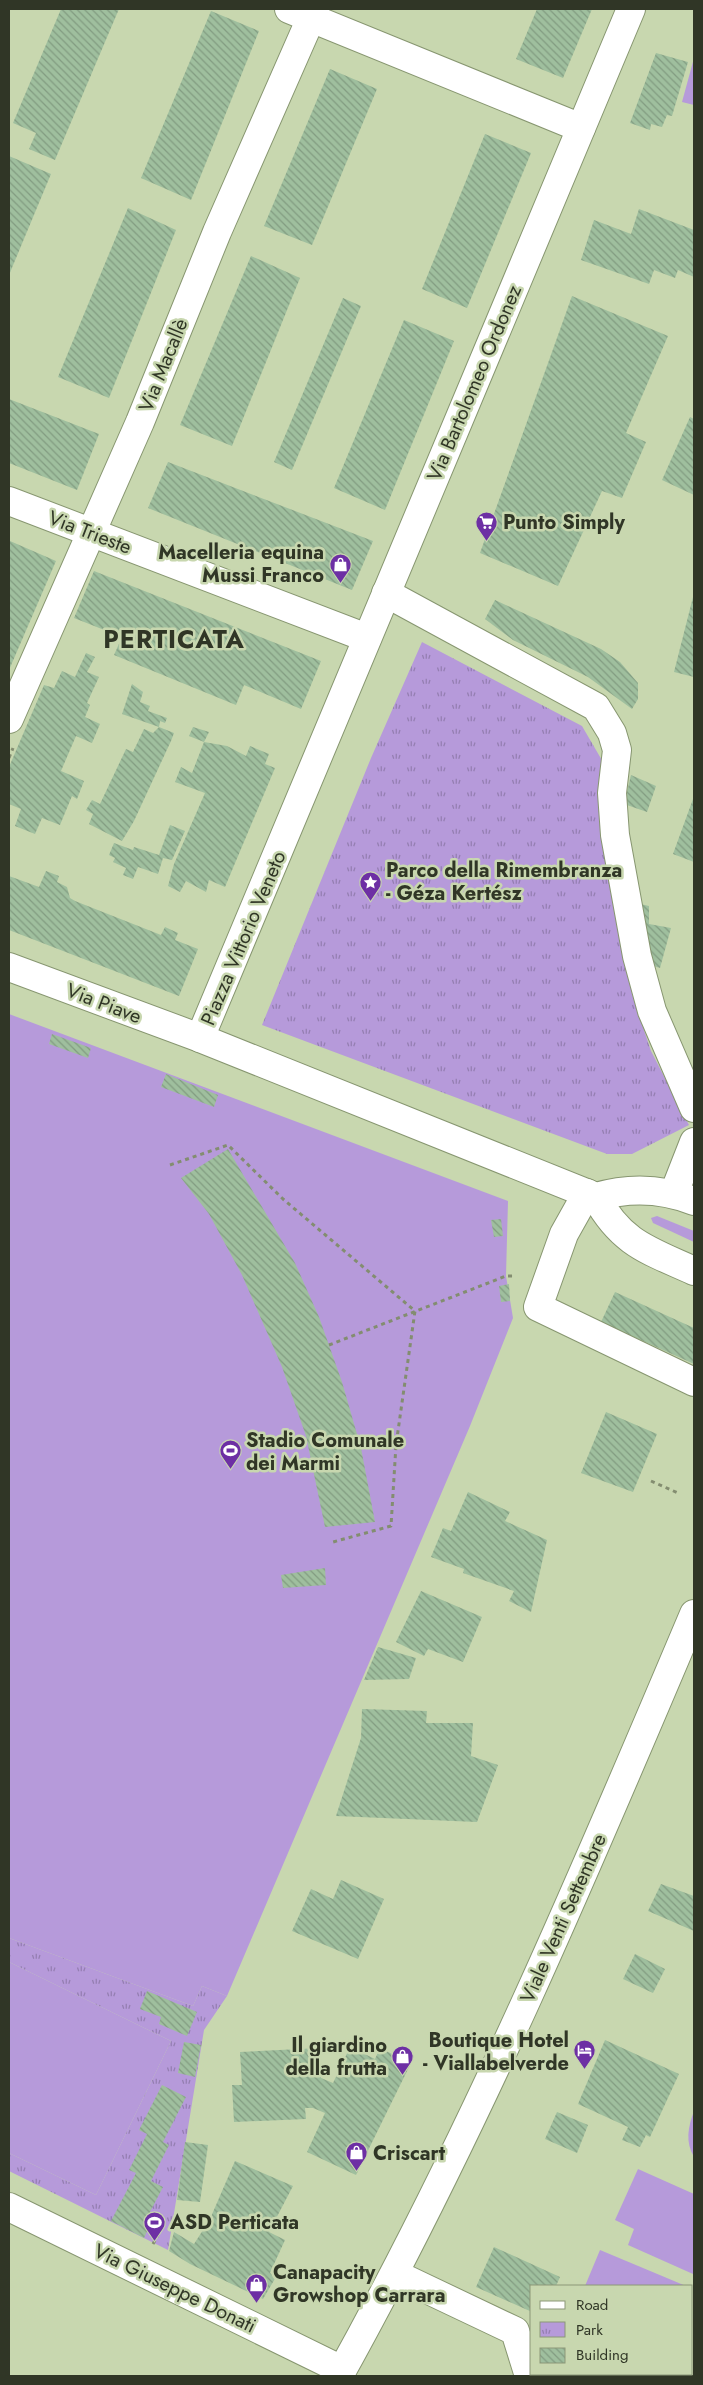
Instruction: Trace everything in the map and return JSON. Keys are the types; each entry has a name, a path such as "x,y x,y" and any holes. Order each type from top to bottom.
{"street":[{"name":"Via Bartolomeo Ordonez","path":"367,638 631,9"},
{"path":"305,12 581,128"},
{"name":"Via Macallè","path":"13,730 92,532 140,422 218,232 305,12"},
{"name":"Via Trieste","path":"9,501 367,638"},
{"path":"386,593 596,707 612,733 617,750 612,793 615,835 637,956 652,1011 694,1108"},
{"name":"Piazza Vittorio Veneto","path":"367,638 200,1038 592,1195"},
{"name":"Via Piave","path":"9,967 200,1038"},
{"path":"694,1142 684,1197 634,1189 592,1195 564,1234 534,1317 694,1382"},
{"path":"592,1195 607,1217 634,1243 694,1271"},
{"name":"Viale Venti Settembre","path":"340,2373 395,2274 497,2064 585,1869 694,1614"},
{"name":"Via Giuseppe Donati","path":"9,2207 340,2373"},
{"path":"395,2274 515,2331 529,2376"}],"path":[{"path":"9,758 13,730"},
{"path":"170,1164 228,1145 283,1199 415,1311"},
{"path":"329,1345 506,1276 550,1275"},
{"path":"333,1542 391,1526 396,1445 415,1311"},
{"path":"650,1482 678,1493"}],"green space":[{"path":"694,58 694,105 682,102"},
{"name":"Parco della Rimembranza - Géza Kertész","path":"422,642 582,726 603,762 611,868 632,994 651,1051 689,1125 632,1154 607,1154 262,1025 371,758"},
{"name":"Stadio Comunale dei Marmi","path":"9,1014 508,1201 506,1276 513,1318 470,1426 227,1996 202,1986 193,2006 9,1938"},
{"path":"657,1216 694,1231 694,1242 653,1223 651,1218"},
{"path":"9,1938 193,2006 202,1986 227,1996 204,2030 168,2250 9,2171 9,2153 96,2195 171,2041 9,1962"},
{"path":"9,1962 171,2041 96,2195 9,2153"},
{"path":"694,2111 694,2157 689,2146 688,2134"},
{"path":"638,2169 694,2194 693,2274 628,2245 634,2229 615,2220"},
{"path":"600,2250 684,2285 585,2285"}],"building":[{"path":"61,9 119,9 55,160 29,149 36,133 13,123"},
{"path":"537,9 592,9 563,78 516,59"},
{"path":"211,11 259,31 191,200 141,178"},
{"path":"656,53 688,62 672,116 667,115 662,127 651,124 650,130 630,123"},
{"path":"330,69 377,89 312,245 264,226"},
{"path":"485,134 531,153 467,308 422,289"},
{"path":"9,156 51,174 9,275"},
{"path":"128,208 176,230 109,398 58,377"},
{"path":"639,209 694,230 694,277 678,270 675,278 654,270 649,284 581,260 594,220 631,234"},
{"path":"251,256 300,278 232,446 180,425"},
{"path":"572,296 668,336 626,433 646,442 622,498 602,491 558,586 480,553"},
{"path":"343,298 361,306 292,470 274,462"},
{"path":"404,320 454,341 385,510 334,488"},
{"path":"9,399 99,434 77,490 9,463"},
{"path":"690,417 694,419 694,495 662,480"},
{"path":"168,462 373,541 352,590 148,508"},
{"path":"10,541 56,561 9,670 9,543"},
{"path":"94,571 321,661 301,709 244,685 236,705 114,655 122,637 74,618"},
{"path":"694,593 694,677 674,672"},
{"path":"495,600 601,649 620,662 638,683 638,699 632,709 588,677 513,640 485,619"},
{"path":"86,653 95,657 87,672 99,677 87,703 90,705 85,717 100,724 92,743 76,736 61,771 84,781 77,799 72,796 60,825 42,818 35,834 15,826 21,809 9,804 9,767 44,685 54,688 62,671 75,677"},
{"path":"132,684 143,692 140,702 150,706 148,711 167,718 165,723 160,721 159,727 122,714"},
{"path":"159,727 174,733 134,821 122,841 89,824 93,814 86,810 92,800 100,804 126,749 133,752 144,729 153,733"},
{"path":"193,727 209,732 204,742 189,736"},
{"path":"204,742 227,746 246,756 250,746 269,754 265,764 275,768 225,887 209,880 206,892 186,881 180,892 168,886 174,864 205,793 175,782 181,767 192,773"},
{"path":"631,775 656,786 647,812 624,804"},
{"path":"694,800 694,862 673,854"},
{"path":"170,825 185,831 172,860 163,858 158,874 138,867 133,879 123,875 126,868 113,862 115,858 109,855 114,843 133,850 134,847 159,855"},
{"path":"46,871 59,876 57,882 67,887 70,898 75,901 161,935 165,927 178,933 175,940 198,949 179,996 9,930 9,876 39,887"},
{"path":"632,902 649,906 649,924 671,928 660,968 647,964"},
{"path":"52,1034 91,1048 88,1058 49,1044"},
{"path":"166,1074 218,1095 214,1107 161,1087"},
{"path":"228,1149 295,1263 319,1317 342,1382 361,1448 375,1522 325,1527 306,1436 282,1367 242,1275 209,1214 181,1178"},
{"path":"501,1219 503,1236 494,1237 491,1220"},
{"path":"509,1284 510,1301 501,1302 499,1286"},
{"path":"615,1292 694,1328 694,1364 601,1322"},
{"path":"606,1412 657,1434 633,1492 581,1473"},
{"path":"468,1492 510,1512 505,1521 547,1540 531,1612 509,1601 514,1591 463,1573 464,1569 431,1557 443,1528 451,1531"},
{"path":"325,1568 326,1585 283,1588 281,1575"},
{"path":"421,1591 482,1617 463,1662 428,1649 424,1656 396,1642"},
{"path":"378,1647 416,1658 409,1679 364,1680"},
{"path":"362,1709 427,1711 426,1723 473,1723 471,1756 498,1765 477,1822 336,1816 361,1738"},
{"path":"341,1880 384,1899 358,1959 292,1931 311,1889 333,1899"},
{"path":"661,1884 694,1896 694,1931 648,1911"},
{"path":"635,1954 665,1969 653,1993 623,1979"},
{"path":"147,1991 197,2012 187,2036 159,2024 161,2017 140,2009"},
{"path":"605,2040 679,2074 650,2137 646,2135 640,2147 622,2140 628,2127 578,2104"},
{"path":"184,2042 201,2045 195,2077 178,2073"},
{"path":"350,2047 375,2059 380,2048 411,2063 356,2175 307,2152 325,2113 313,2108 305,2108 306,2119 234,2122 232,2085 242,2085 240,2052 320,2048 321,2078 333,2083"},
{"path":"162,2085 186,2097 163,2142 169,2145 151,2181 163,2187 150,2212 155,2214 144,2238 111,2221 136,2173 129,2170 147,2134 139,2130"},
{"path":"557,2112 588,2125 577,2153 545,2139"},
{"path":"185,2142 208,2145 200,2202 177,2200"},
{"path":"235,2161 293,2186 269,2232 285,2240 270,2273 276,2277 263,2299 190,2264 169,2251 174,2232 194,2244 210,2219"},
{"path":"494,2247 560,2277 556,2285 530,2285 530,2311 476,2287"}],"place":[{"name":"Punto Simply","path":"487,541"},
{"name":"Macelleria equina Mussi Franco","path":"340,583"},
{"name":"Parco della Rimembranza - Géza Kertész","path":"370,901"},
{"name":"Stadio Comunale dei Marmi","path":"230,1470"},
{"name":"Boutique Hotel - Viallabelverde","path":"585,2070"},
{"name":"Il giardino della frutta","path":"403,2076"},
{"name":"Criscart","path":"357,2172"},
{"name":"ASD Perticata","path":"154,2241"},
{"name":"Canapacity Growshop Carrara","path":"257,2303"}],"district":[{"name":"PERTICATA","path":"174,639"}]}
